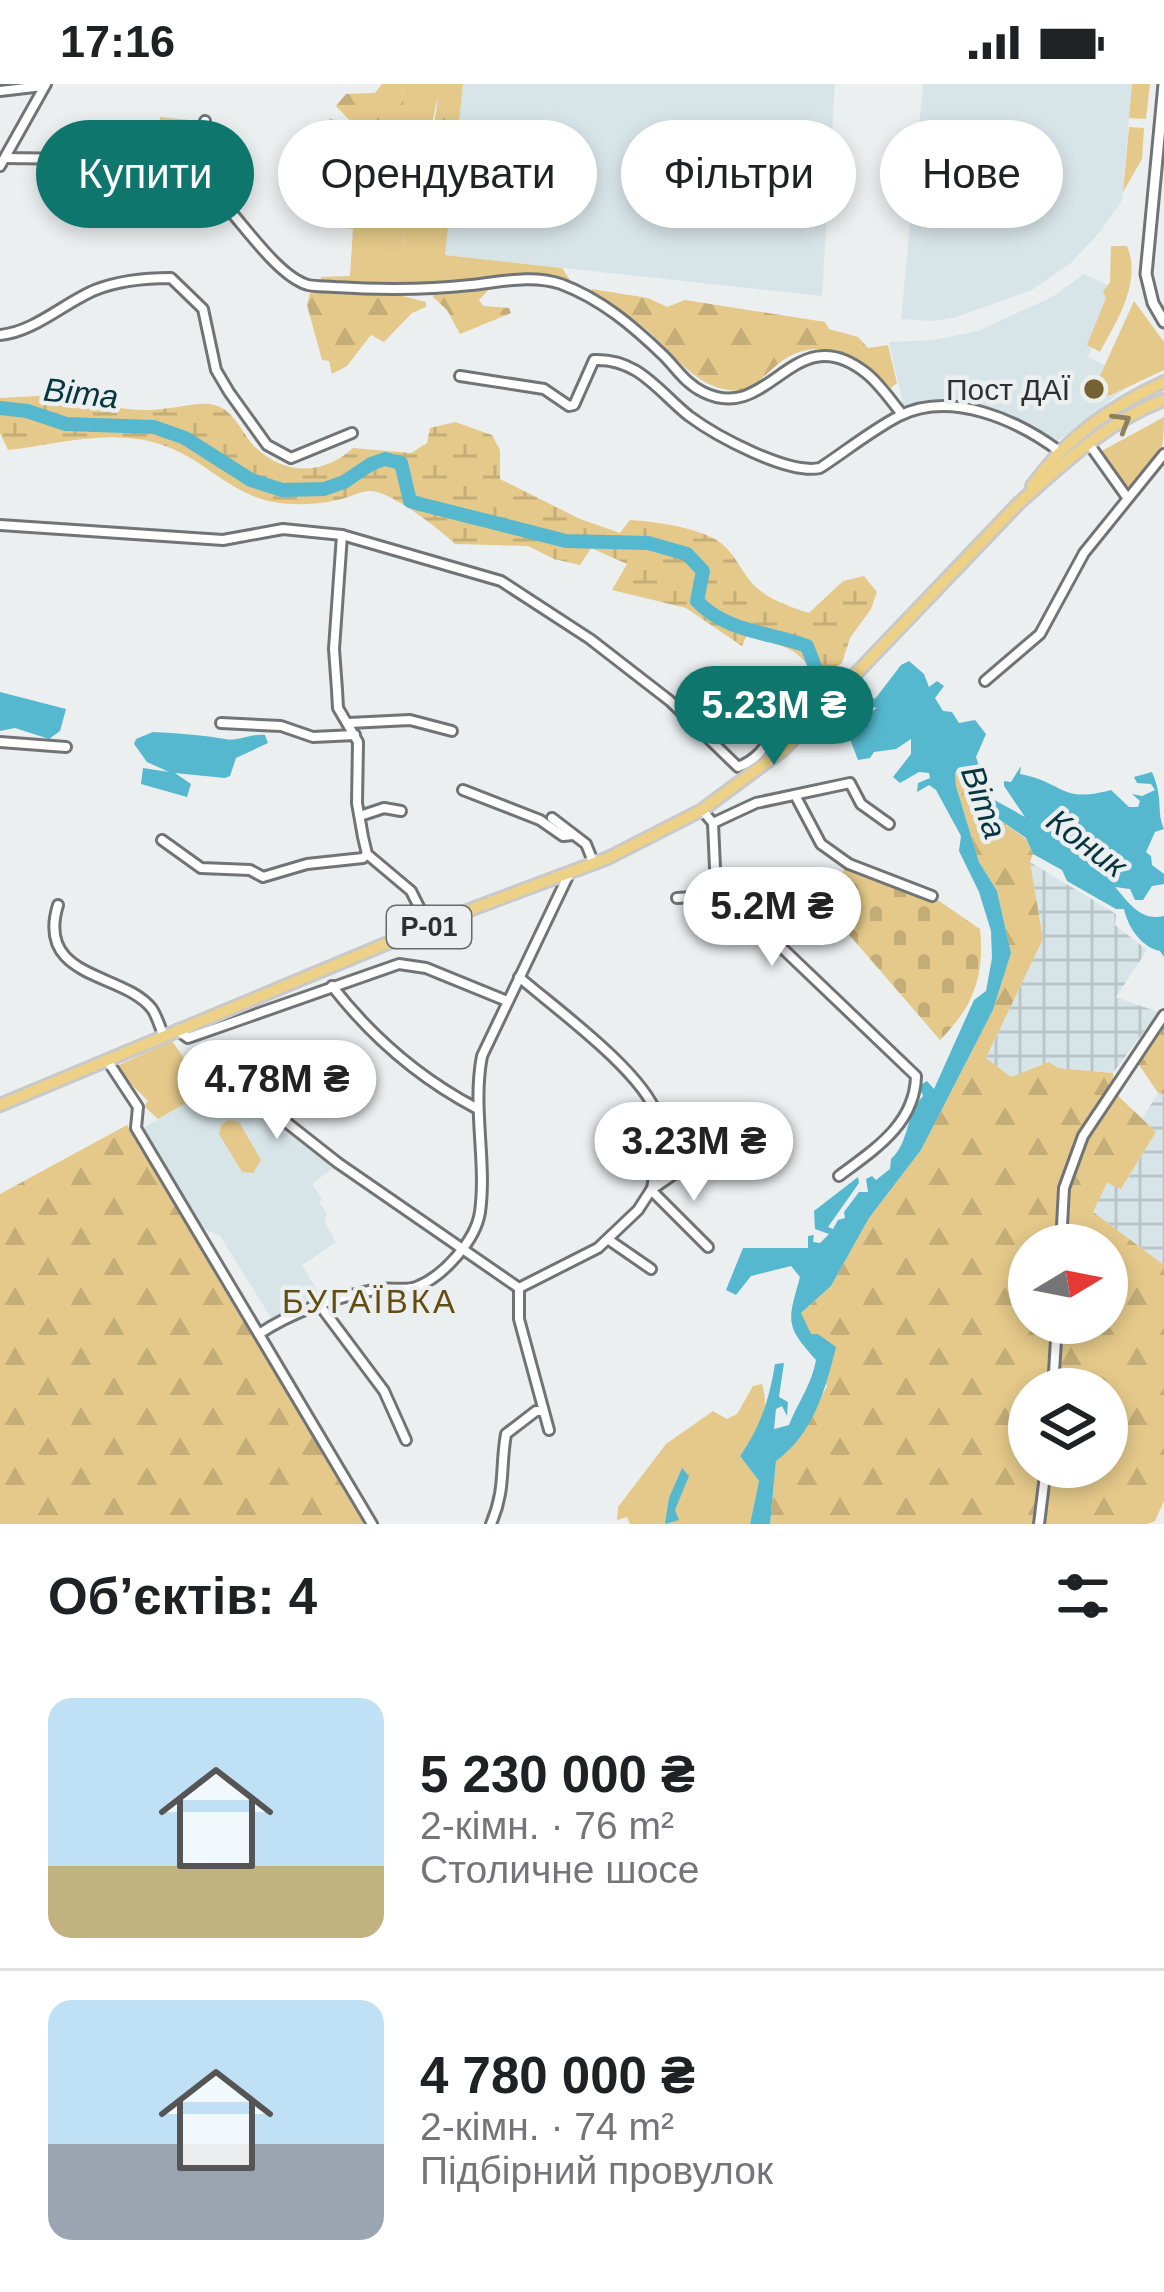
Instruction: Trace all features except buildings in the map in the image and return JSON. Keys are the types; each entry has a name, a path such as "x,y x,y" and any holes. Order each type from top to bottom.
{"main road":[{"path":"1019,503 1059,451 1101,415 1164,382"},
{"path":"1019,503 1089,444 1164,400"},
{"name":"Р-01","path":"0,1105 429,927 594,864 702,810 754,773 818,716 1019,503"}],"street":[{"path":"1164,84 1146,274 1153,303 1164,322"},
{"path":"0,91 45,85"},
{"path":"36,162 3,162 45,85"},
{"path":"246,228 288,274 308,285 397,291 527,279 565,285 632,325 688,385 715,398 748,396 819,353 864,371 902,414"},
{"path":"0,334 30,325 118,282 171,278 203,309 216,370 267,445 291,458 352,433"},
{"path":"460,376 544,389 574,406 594,360 631,366 692,418 726,438 805,471 820,468 902,414 931,409 979,411 1035,434 1059,451"},
{"path":"1089,444 1126,496"},
{"path":"985,681 1040,634 1084,553 1164,454"},
{"path":"0,526 223,540 283,529 343,535 501,581 527,596 670,701 738,767 748,764 772,732"},
{"path":"343,535 334,649 338,708 355,735 367,854 411,891 429,927"},
{"path":"349,723 410,720 452,730"},
{"path":"220,723 281,727 313,737 355,735"},
{"path":"0,742 66,747"},
{"path":"713,823 756,802 850,783 860,804 890,824"},
{"path":"463,790 540,820 563,836 573,835"},
{"path":"795,794 820,844 849,864 932,896"},
{"path":"360,816 383,808 401,811"},
{"path":"702,810 713,823 715,868 722,885 752,906 781,947 916,1076 900,1126 839,1176"},
{"path":"552,818 586,844 594,864"},
{"path":"162,840 201,868 250,870 263,878 367,854"},
{"path":"259,1334 286,1316 320,1304 382,1288 416,1287 465,1250 480,1209 477,1108 482,1056 569,874"},
{"path":"677,898 709,896 722,885"},
{"path":"58,905 55,940 72,963 151,1006 164,1036"},
{"path":"177,1030 188,1037 399,964 426,968 507,1001"},
{"path":"518,977 615,1060 655,1109 660,1131 651,1190"},
{"path":"332,986 392,1052 477,1108"},
{"path":"1062,1224 1064,1188 1083,1136 1164,1015"},
{"path":"106,1059 138,1107 136,1128 372,1524"},
{"path":"235,1090 258,1100 338,1163 519,1288"},
{"path":"519,1288 609,1240 651,1190 697,1158"},
{"path":"651,1190 708,1247"},
{"path":"609,1240 651,1269"},
{"path":"519,1288 519,1319 550,1430"},
{"path":"320,1304 384,1390 406,1440"},
{"path":"491,1524 504,1489 506,1434 542,1412"},
{"path":"1039,1524 1043,1488"}],"shaded area":[{"path":"463,84 835,84 833,120 621,120 621,228 826,228 822,296 444,255 447,228 597,228 597,120 459,120"},
{"path":"923,84 1132,84 1122,200 1071,263 1032,290 953,318 901,319 910,228 1063,228 1063,120 920,120"},
{"path":"1084,274 1116,289 1088,357 1135,381 1058,441 1013,418 961,402 904,408 889,342 978,331 1052,297"},
{"path":"1030,862 1116,914 1115,925 1147,950 1116,997 1158,1012 1113,1073 1048,1063 1011,1077 986,1058 1043,939"},
{"path":"218,1084 257,1104 333,1168 312,1184 336,1242 302,1265 321,1297 273,1321 220,1236 200,1227 143,1133 145,1127"},
{"path":"1158,1093 1164,1094 1164,1265 1128,1238 1128,1224 1108,1224 1092,1212 1107,1183 1122,1188 1156,1132 1142,1119"}],"green space":[{"path":"382,84 406,84 402,96 406,117 350,120 336,106 346,94 375,93"},
{"path":"406,84 437,84 433,120 402,120"},
{"path":"437,84 447,84 447,120 434,120"},
{"path":"447,84 463,84 459,120 446,120"},
{"path":"1132,84 1150,84 1146,119 1129,118"},
{"path":"1129,127 1144,128 1142,159 1123,192"},
{"path":"346,228 386,228 390,256 404,250 405,228 448,228 445,255 562,268 577,290 556,282 512,277 398,289 321,283 321,277 350,276 353,229"},
{"path":"386,228 405,228 404,251 389,256"},
{"path":"1111,246 1127,246 1132,273 1126,301 1100,352 1087,345 1110,282"},
{"path":"492,286 479,300 483,306 509,308 511,313 460,334 447,310 433,297 436,290"},
{"path":"311,289 399,295 426,302 426,307 412,313 384,342 371,335 347,366 332,374 329,361 322,360 307,305"},
{"path":"592,289 648,298 667,307 685,300 825,322 829,329 858,337 868,348 888,345 897,383 891,388 852,358 823,349 793,355 747,390 716,387 691,373 633,319 591,294"},
{"path":"1134,301 1164,342 1164,370 1099,397 1105,383 1099,378"},
{"path":"55,395 133,410 218,406 267,456 304,468 330,463 353,448 411,453 427,443 430,428 455,422 492,435 500,450 500,479 580,519 620,533 630,520 672,525 713,538 727,548 757,588 789,606 809,613 843,581 864,576 877,592 850,638 842,663 817,682 804,661 789,649 747,635 742,646 686,608 612,590 627,564 591,548 580,565 528,546 455,544 402,504 371,491 311,504 263,500 173,449 132,438 90,438 8,450 0,433 0,398"},
{"path":"1164,417 1154,468 1130,487 1119,481 1098,453"},
{"path":"955,771 963,771 987,811 1026,839 1033,854 1030,862 1043,939 986,1058 1011,1077 1049,1062 1058,1068 1113,1073 1113,1091 1156,1132 1121,1189 1107,1183 1093,1212 1109,1224 1008,1224 1008,1344 1128,1344 1128,1238 1164,1265 1164,1501 1155,1521 1148,1524 770,1524 776,1461 800,1436 827,1386 800,1314 831,1286 869,1218 921,1150 993,1010 1011,953 997,891 979,862"},
{"path":"849,864 932,896 980,929 974,990 940,1040 820,901"},
{"path":"1164,1015 1164,1094 1158,1093 1135,1059"},
{"path":"172,1041 207,1091 158,1119 144,1106 148,1101 117,1070"},
{"path":"229,1120 239,1122 261,1160 253,1173 242,1172 219,1134 221,1125"},
{"path":"127,1125 364,1524 0,1524 0,1194"},
{"path":"762,1384 764,1414 740,1456 759,1481 750,1524 630,1524 627,1517 617,1520 618,1507 666,1444 713,1411 727,1419 737,1414 753,1386"}],"water":[{"name":"Коник","path":"909,661 924,674 929,687 937,681 944,686 935,698 943,711 952,712 959,723 975,720 986,734 976,757 989,797 1025,817 1004,786 1021,766 1020,774 1071,793 1111,790 1129,807 1138,807 1140,801 1132,794 1142,796 1155,790 1134,777 1152,772 1164,829 1155,832 1146,852 1164,874 1164,884 1152,886 1143,900 1135,900 1130,889 1115,887 1142,914 1164,916 1164,957 1136,935 1124,909 1067,881 1062,870 1033,854 1026,838 987,811 963,772 955,772 979,862 997,891 1011,953 993,1010 921,1150 869,1218 831,1286 801,1313 811,1334 836,1347 809,1424 776,1461 770,1524 750,1524 759,1481 740,1456 763,1412 775,1364 784,1363 779,1397 788,1402 787,1416 782,1406 776,1409 774,1429 789,1425 816,1360 794,1330 793,1304 800,1277 791,1266 751,1276 736,1295 726,1290 743,1248 808,1248 808,1236 814,1235 813,1242 820,1243 829,1234 815,1229 814,1211 858,1177 859,1183 828,1227 833,1229 845,1218 844,1212 859,1192 868,1192 866,1179 876,1180 890,1169 923,1096 919,1086 927,1081 934,1089 974,1000 986,991 991,931 959,851 961,836 936,790 929,785 917,792 918,783 930,778 929,773 919,772 900,783 893,777 911,754 911,739 896,749 858,760 846,729 877,708 851,702 817,682 824,678 875,699"},
{"path":"0,692 66,709 60,731 49,739 15,728 0,731"},
{"path":"153,732 230,740 265,735 268,743 236,758 225,778 175,773 191,784 187,797 141,784 143,768 169,772 147,762 134,744"},
{"path":"682,1468 689,1476 675,1510 679,1520 665,1524 669,1498"}],"waterway":[{"name":"Віта","path":"0,408 66,424 154,427 185,438 251,480 282,490 324,489 385,459 401,463 410,501 566,541 648,543 687,554 703,571 697,601 708,611 735,625 807,646 820,680 834,687"}],"place":[{"name":"Пост ДАЇ","path":"1094,389"}],"district":[{"name":"БУГАЇВКА","path":"370,1301"}]}
